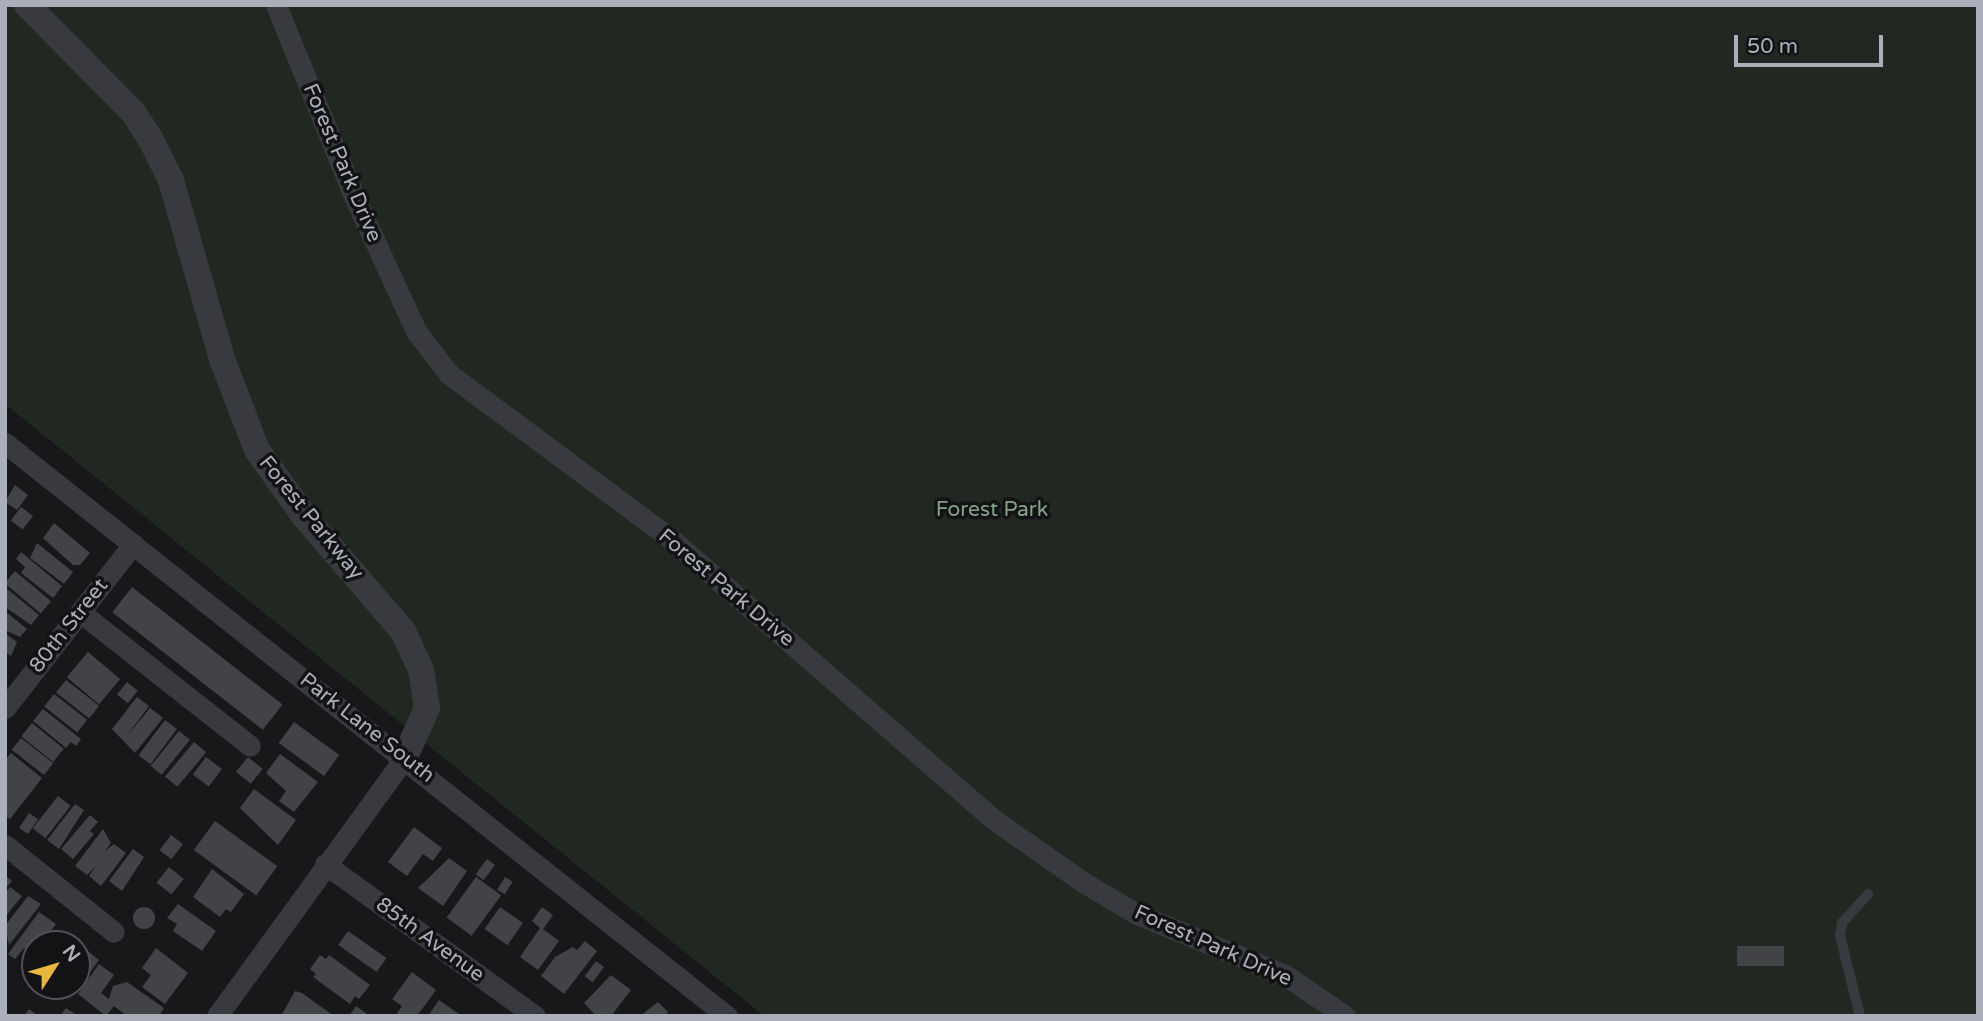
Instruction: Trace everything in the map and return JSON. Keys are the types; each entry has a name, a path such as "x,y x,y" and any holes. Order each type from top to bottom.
{"street":[{"name":"Forest Parkway","path":"27,5 133,112 151,140 171,180 222,359 257,450 304,516 403,631 421,670 427,708 405,757 217,1016"},
{"name":"Forest Park Drive","path":"276,5 354,196 416,331 449,374 671,539 993,819 1126,907 1208,947 1285,975 1345,1016"},
{"name":"Park Lane South","path":"5,443 405,757 727,1016"},
{"name":"80th Street","path":"5,708 133,544"},
{"path":"80,612 250,746"},
{"path":"5,845 114,932"},
{"name":"85th Avenue","path":"325,864 535,1016"}],"lane":[{"path":"1860,1016 1840,936 1842,923 1868,894"}],"green space":[{"name":"Forest Park","path":"5,5 1978,5 1978,1016 764,1016 5,404"}],"building":[{"path":"15,485 28,495 17,510 5,502"},
{"path":"21,507 33,516 23,530 11,521"},
{"path":"54,523 90,553 80,565 73,565 43,538"},
{"path":"37,543 73,572 64,584 30,558"},
{"path":"21,552 62,586 53,598 21,573 25,567 16,559"},
{"path":"15,571 51,601 41,613 5,583"},
{"path":"5,587 39,615 31,625 5,607"},
{"path":"132,587 283,705 263,730 112,612"},
{"path":"5,611 27,629 20,637 5,630"},
{"path":"5,633 17,642 11,656 5,652"},
{"path":"88,652 120,679 99,704 67,677"},
{"path":"66,680 99,706 89,718 56,693"},
{"path":"127,682 138,691 128,703 117,694"},
{"path":"54,694 87,720 77,732 44,707"},
{"path":"137,697 149,706 126,737 150,708 163,718 135,753 112,729"},
{"path":"43,709 81,739 76,746 71,742 66,748 33,721"},
{"path":"165,720 177,729 150,764 139,755"},
{"path":"294,722 339,755 324,776 279,743"},
{"path":"32,723 64,749 53,762 21,736"},
{"path":"179,731 190,740 162,775 151,766"},
{"path":"21,738 53,763 44,775 12,750"},
{"path":"194,742 206,752 177,787 165,776"},
{"path":"11,753 42,778 10,819 5,816 5,760"},
{"path":"280,754 318,782 294,812 279,801 286,791 266,773"},
{"path":"206,757 222,769 209,787 193,775"},
{"path":"248,757 263,769 251,784 236,772"},
{"path":"254,789 296,820 278,845 240,808"},
{"path":"58,796 71,806 45,838 33,828"},
{"path":"75,804 84,810 59,849 47,840"},
{"path":"29,813 38,819 28,834 19,828"},
{"path":"90,815 98,822 90,831 94,834 73,859 61,849"},
{"path":"215,821 277,866 256,895 194,850"},
{"path":"414,827 442,848 433,861 423,854 407,876 388,862"},
{"path":"103,829 111,843 105,851 114,844 126,853 101,886 89,876 96,866 87,875 75,866"},
{"path":"171,835 183,844 172,859 160,850"},
{"path":"133,849 144,857 122,891 109,881"},
{"path":"449,858 467,871 443,906 418,888"},
{"path":"487,859 495,865 484,880 476,874"},
{"path":"169,867 184,879 171,895 156,883"},
{"path":"212,869 244,894 231,912 226,909 220,917 193,897"},
{"path":"5,875 12,881 5,889"},
{"path":"476,877 501,895 472,936 447,917"},
{"path":"505,877 513,882 505,894 497,890"},
{"path":"10,887 22,896 5,917 5,893"},
{"path":"28,896 41,904 9,945 5,926"},
{"path":"178,904 216,931 202,951 173,931 177,924 167,918"},
{"path":"144,907 152,910 155,918 152,926 144,929 136,926 133,918 136,910"},
{"path":"500,907 523,923 507,945 485,929"},
{"path":"542,907 553,915 543,929 559,941 538,970 520,957 540,928 532,921"},
{"path":"39,912 56,924 52,930 26,930"},
{"path":"348,931 387,958 377,972 338,945"},
{"path":"21,936 21,952 15,959 8,954"},
{"path":"585,941 597,951 564,994 541,976 555,957 573,947 577,950"},
{"path":"1737,946 1784,946 1784,966 1737,966"},
{"path":"156,948 188,973 165,1004 142,987 151,975 142,968"},
{"path":"91,953 99,960 91,971"},
{"path":"320,955 326,959 329,955 370,985 359,999 355,996 350,1004 313,977 316,974 310,969"},
{"path":"596,961 604,967 593,982 585,976"},
{"path":"99,964 114,975 101,993 109,999 113,986 127,982 164,1008 159,1016 127,1016 114,1006 106,1016 86,1000 91,1000 91,975"},
{"path":"412,972 436,990 417,1016 400,1016 397,1013 402,1006 392,999"},
{"path":"611,975 631,990 611,1016 596,1016 584,1003"},
{"path":"295,991 302,993 334,1016 281,1016"},
{"path":"439,1000 459,1014 458,1016 428,1016"},
{"path":"658,1002 668,1012 665,1016 640,1016"},
{"path":"356,1006 370,1016 349,1016"},
{"path":"66,1008 78,1016 60,1016"},
{"path":"29,1009 38,1016 24,1016"}]}
